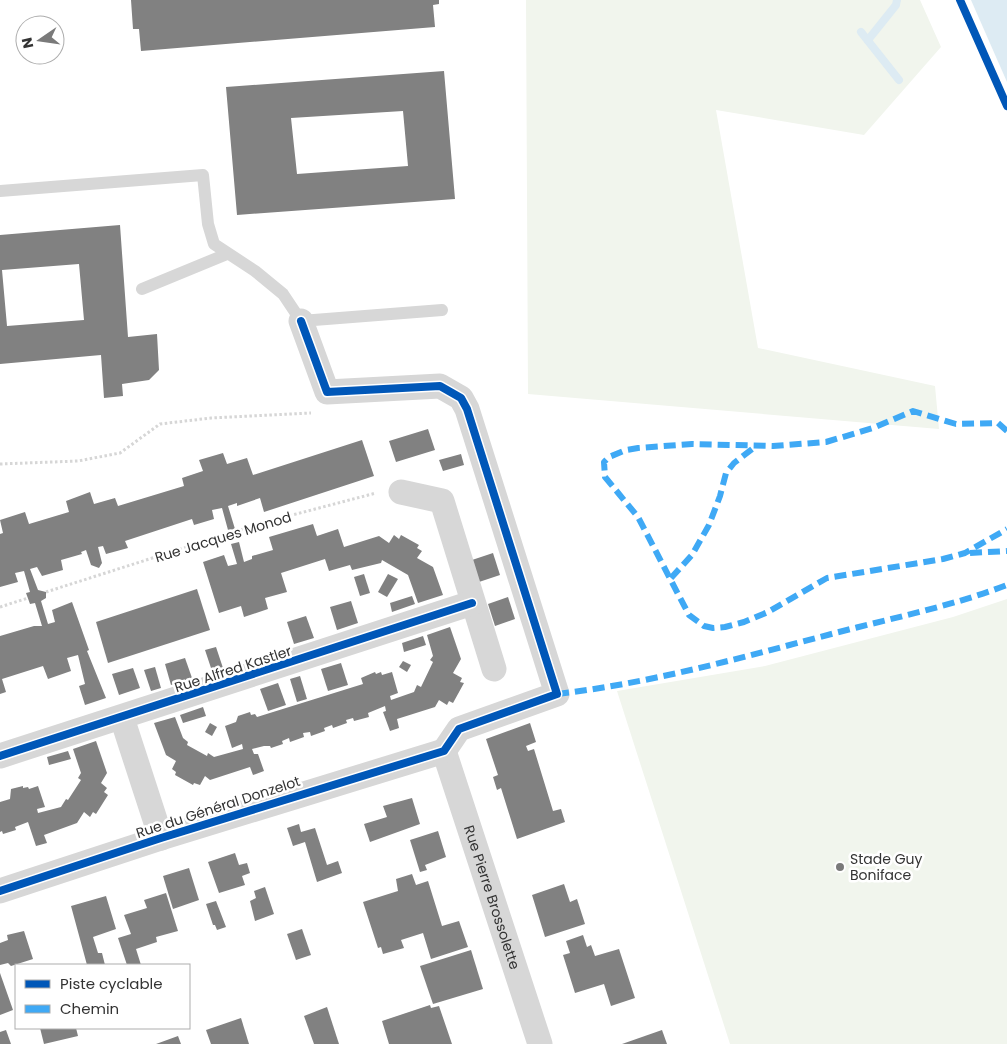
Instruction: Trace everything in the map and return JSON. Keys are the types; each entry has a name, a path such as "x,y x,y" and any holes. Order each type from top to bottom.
{"street":[{"path":"301,321 328,392 440,386 461,398 467,408 557,694 459,729 444,750"},
{"path":"401,492 442,501 472,603 494,669"},
{"name":"Rue Alfred Kastler","path":"0,756 472,603"},
{"path":"122,718 161,838"},
{"name":"Rue du Général Donzelot","path":"0,891 161,838 444,750"},
{"name":"Rue Pierre Brossolette","path":"444,750 540,1044"}],"lane":[{"path":"0,191 203,175 208,224 214,244 255,270 283,294 301,321 442,310"},
{"path":"142,289 228,254"}],"path":[{"path":"0,464 78,461 120,453 160,424 211,418 313,413"},
{"path":"0,607 28,598"}],"shaded area":[{"path":"526,0 920,0 941,47 864,135 716,110 758,348 935,386 939,429 528,394"},
{"path":"971,0 1007,0 1007,82"},
{"name":"Stade Guy Boniface","path":"1007,599 1007,1044 730,1044 617,691 765,666 953,617"}],"building":[{"path":"131,0 439,0 439,4 433,5 435,27 141,51 139,29 133,29"},
{"path":"444,71 455,199 237,215 226,87","holes":["403,111 408,166 297,174 291,118"]},
{"path":"120,225 128,337 157,334 159,370 149,380 122,384 123,396 104,398 101,355 0,364 0,235","holes":["79,264 84,320 7,326 2,270"]},
{"path":"428,429 435,450 396,462 389,441"},
{"path":"362,440 374,476 264,512 260,498 237,506 237,503 228,506 235,529 228,530 222,508 212,510 214,519 194,525 192,519 125,541 128,548 106,554 103,546 98,547 102,563 99,568 91,565 86,550 81,552 82,554 61,560 63,570 42,576 37,567 30,569 38,590 46,592 46,598 41,601 48,624 55,622 52,610 72,602 89,650 87,651 106,698 85,705 79,686 85,684 78,655 67,658 71,671 48,679 43,666 2,679 6,692 0,694 0,636 34,626 42,626 35,603 30,604 26,593 30,592 24,571 15,573 18,582 0,587 0,534 3,533 0,520 25,512 29,524 69,512 66,501 90,492 94,504 115,498 118,506 184,486 182,478 203,471 199,460 223,453 227,464 247,458 253,475"},
{"path":"461,454 464,465 443,471 439,460"},
{"path":"313,524 317,536 338,529 344,547 379,536 389,543 394,535 399,539 401,535 419,545 417,548 422,551 417,558 433,567 443,595 418,603 408,575 382,560 381,563 352,570 350,565 329,571 325,559 281,573 287,592 265,598 268,609 244,617 241,606 219,613 203,562 224,555 228,566 237,564 231,544 239,542 244,562 252,559 252,556 273,550 269,537"},
{"path":"493,553 500,575 479,582 472,560"},
{"path":"364,574 370,593 360,596 354,577"},
{"path":"388,574 398,579 387,597 378,592"},
{"path":"197,589 210,630 108,663 96,622"},
{"path":"412,596 415,604 392,612 390,603"},
{"path":"508,597 515,619 495,626 488,604"},
{"path":"351,601 358,623 337,630 330,607"},
{"path":"306,616 314,638 294,644 287,622"},
{"path":"450,627 461,659 453,673 462,678 460,682 464,683 453,703 449,701 447,705 439,700 435,707 397,719 399,728 390,731 383,712 386,711 385,706 368,713 369,717 354,721 353,718 346,720 347,723 333,728 332,725 324,728 325,731 311,736 310,732 303,733 304,737 290,742 289,738 282,741 283,744 271,748 270,746 264,746 252,749 254,754 258,754 264,771 253,775 250,767 210,780 205,776 200,785 194,783 193,785 175,775 176,772 172,769 176,761 166,755 154,723 175,717 183,738 188,742 187,745 207,756 208,753 214,757 243,749 242,744 232,748 225,726 236,722 238,716 250,712 251,715 255,714 257,717 363,684 361,678 375,672 376,674 381,672 382,675 392,672 398,693 390,696 391,700 414,692 417,685 421,687 433,662 430,660 433,656 427,635"},
{"path":"423,636 426,645 404,652 402,643"},
{"path":"216,647 223,668 212,671 205,650"},
{"path":"185,658 192,678 171,685 165,664"},
{"path":"403,661 411,665 407,672 399,667"},
{"path":"341,663 348,685 328,691 321,669"},
{"path":"155,667 161,688 151,691 144,670"},
{"path":"133,668 140,688 119,695 112,674"},
{"path":"300,676 307,699 297,702 290,679"},
{"path":"278,683 286,705 268,711 260,689"},
{"path":"203,707 206,716 183,723 180,715"},
{"path":"210,723 217,727 212,736 205,732"},
{"path":"530,723 536,742 526,746 528,751 534,749 553,811 561,809 565,822 517,839 501,788 497,790 493,777 498,775 486,739"},
{"path":"96,741 107,773 101,783 107,788 104,792 108,795 96,814 93,812 90,817 84,812 77,823 44,835 47,843 36,846 28,822 15,827 16,830 3,834 2,831 0,832 0,802 10,799 11,789 23,786 23,788 28,787 29,789 38,786 45,807 37,809 38,813 61,807 81,780 78,778 81,773 73,749"},
{"path":"68,751 71,759 49,765 47,757"},
{"path":"412,798 420,824 370,842 364,824 387,817 383,806"},
{"path":"299,824 301,832 315,828 327,865 338,861 342,873 317,882 305,842 293,846 287,828"},
{"path":"438,831 446,857 425,865 427,870 420,872 410,840"},
{"path":"235,853 239,865 247,863 250,873 242,876 245,885 219,893 208,862"},
{"path":"189,868 199,900 173,909 163,876"},
{"path":"412,874 416,885 428,881 442,926 459,921 468,947 431,959 423,933 401,940 404,948 383,954 381,947 378,948 363,902 398,891 396,879"},
{"path":"564,884 570,902 577,899 585,924 545,937 532,895"},
{"path":"265,887 274,914 255,921 250,901 256,898 254,891"},
{"path":"166,893 178,931 156,937 157,942 136,949 141,964 127,964 118,938 131,934 124,915 147,908 144,900"},
{"path":"106,896 116,929 93,937 98,953 102,953 105,964 87,964 71,906"},
{"path":"216,901 226,927 217,930 215,925 213,925 206,904"},
{"path":"302,929 311,955 296,960 287,934"},
{"path":"24,931 33,959 11,966 8,963 0,965 0,943 8,940 7,935"},
{"path":"583,935 587,947 591,945 595,956 619,949 635,998 611,1006 604,984 575,993 563,955 570,953 566,941"},
{"path":"471,950 483,989 433,1004 420,966"},
{"path":"0,973 13,1010 0,1015"},
{"path":"430,1005 431,1008 439,1006 452,1044 389,1044 382,1021"},
{"path":"327,1007 339,1044 314,1044 304,1016"},
{"path":"241,1018 249,1044 211,1044 206,1030"},
{"path":"40,1029 76,1029 78,1036 44,1044"},
{"path":"6,1030 11,1044 0,1044 0,1032"},
{"path":"662,1030 667,1044 622,1044"},
{"path":"178,1036 181,1044 156,1044"}],"waterway":[{"path":"868,40 896,5 897,0"},
{"path":"861,32 899,80"}],"marked path":[{"path":"1007,431 998,423 956,424 913,411 873,428 826,442 773,446 692,444 638,448 626,450 609,457 604,462 605,477 638,517 689,615 704,626 713,628 744,622 768,612 827,578 943,559 965,553 1007,529"},
{"path":"671,578 692,555 709,525 726,473 734,463 756,446"},
{"path":"970,553 1007,551"},
{"path":"557,694 628,683 732,660 944,605 1007,585"}],"cycle path":[{"path":"960,0 1007,106"},
{"path":"0,891 161,838 444,751 459,729 557,694 467,409 461,398 440,386 327,392 301,321"},
{"path":"0,756 472,603"}],"place":[{"name":"Stade Guy Boniface","path":"840,867"}]}
